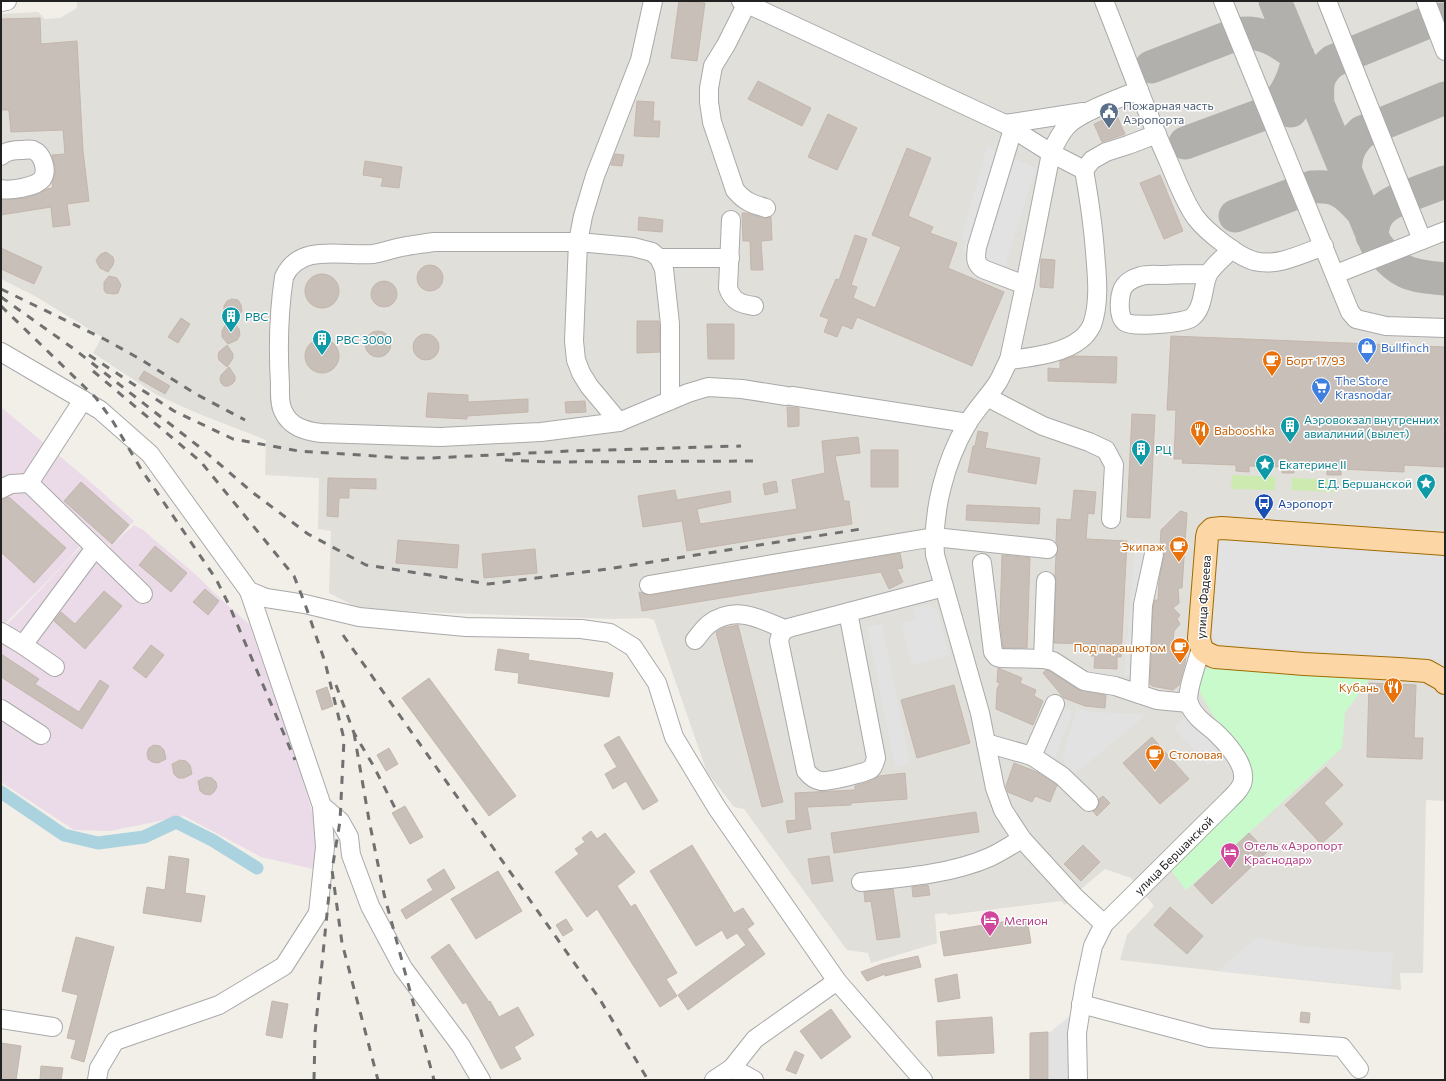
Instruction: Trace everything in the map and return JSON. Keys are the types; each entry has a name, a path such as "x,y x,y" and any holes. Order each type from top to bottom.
{"main road":[{"name":"улица Фадеева","path":"1445,544 1306,533 1222,528 1212,529 1208,533 1207,537 1199,626 1201,648 1205,653 1215,657 1298,664 1399,668 1427,671 1443,680 1445,683"}],"street":[{"path":"1,2 6,1"},
{"path":"619,422 589,386 581,373 576,360 574,341 578,242 583,216 595,176 640,60 653,1"},
{"path":"1104,1 1156,134 1186,201 1197,219 1216,237 1240,255 1254,261 1267,263 1285,260 1324,246"},
{"path":"1223,1 1336,274 1350,312 1356,319 1386,326 1445,328"},
{"path":"1327,1 1422,240"},
{"path":"1426,1 1445,51"},
{"path":"766,208 749,203 735,190 712,122 709,102 709,88 713,66 726,45 744,2 1009,127 1051,153 1084,170"},
{"path":"1104,924 1074,896 1022,839 1003,810 995,788 980,713 935,555 934,536 938,506 947,469 957,444 968,423 999,380 1009,360 1051,153 1059,137 1068,125 1090,111 1139,90"},
{"path":"1009,127 1090,111"},
{"path":"1009,127 977,247 976,261 982,270 1025,284"},
{"path":"1009,360 1041,355 1073,345 1083,338 1092,326 1096,306 1098,282 1091,210 1084,170 1092,160 1106,152 1156,134"},
{"path":"1,156 12,150 33,150 39,154 43,161 45,170 42,179 37,183 8,190 1,189"},
{"path":"731,220 728,288 730,295 735,300 743,304 754,306"},
{"path":"1336,274 1445,231"},
{"path":"670,401 670,324 664,269 659,258 652,252 633,247 578,242 434,242 415,244 373,254 333,254 308,256 294,262 284,277 282,289 279,366 281,402 283,412 289,420 298,428 307,431 321,433 440,437 541,432 619,422 670,401 688,393 708,387 742,389 968,423"},
{"path":"1208,274 1145,275 1130,280 1122,290 1120,311 1121,317 1124,322 1128,324 1178,323 1190,318 1196,314 1203,295 1208,274 1232,249"},
{"path":"659,258 730,258"},
{"path":"1,352 100,410 150,454 249,591 322,806 325,847 318,913 284,966 219,1005 115,1041 99,1068 97,1080"},
{"path":"987,397 1043,426 1089,442 1106,450 1114,465 1111,519"},
{"path":"29,483 83,400"},
{"path":"1,489 11,484 29,483 143,594"},
{"path":"649,584 934,536 1048,549"},
{"path":"23,645 95,548"},
{"path":"1139,694 1143,605 1154,554"},
{"path":"982,563 993,652 997,657 1043,659 1056,663 1084,681 1114,686 1157,700 1189,703 1189,690 1201,648"},
{"path":"1043,659 1046,581"},
{"path":"848,612 876,758 875,764 865,773 823,782 812,778 806,771 779,641 780,634 784,629 848,612 944,587"},
{"path":"249,591 266,598 305,604 359,617 466,627 581,629 610,633 633,647 657,683 674,737 717,808 837,981 923,1080"},
{"path":"695,640 708,624 719,617 732,614 746,615 760,619 784,629"},
{"path":"1,632 55,667"},
{"name":"улица Бершанской","path":"1078,1080 1078,1033 1082,1004 1093,946 1104,924 1228,802 1238,791 1244,780 1243,769 1238,759 1216,733 1196,716 1189,703"},
{"path":"1032,756 1055,704"},
{"path":"1,709 41,735"},
{"path":"986,743 1032,756 1062,776 1089,802"},
{"path":"322,806 340,822 348,837 351,855 370,906 404,968 461,1046 481,1080"},
{"path":"861,882 904,878 963,866 990,857 1022,839"},
{"path":"714,1080 732,1068 755,1039 837,981"},
{"path":"1082,1004 1210,1038 1342,1047 1359,1069"},
{"path":"1,1019 53,1027"},
{"path":"732,1068 754,1080"}],"shaded area":[{"path":"77,1 1445,1 1445,801 1426,800 1423,973 1400,973 1401,990 1120,960 1127,935 1154,906 1131,878 1105,869 1065,905 1061,901 948,915 947,913 935,914 937,943 871,963 868,953 847,950 744,809 734,807 707,772 654,620 648,618 611,619 368,610 356,607 329,593 331,531 318,529 319,478 265,475 266,440 199,414 157,395 93,353 102,337 35,296 1,279 1,14 38,12 45,19 60,18 77,8"},
{"path":"987,147 1036,168 1005,267 962,252 966,241 961,239"},
{"path":"1,407 94,485 134,521 114,543 134,525 143,530 194,573 249,624 294,749 318,832 313,869 261,857 184,816 110,831 74,830 1,782 1,626 4,628 93,534 109,548 111,547 92,532 66,562 3,626 1,624"},
{"path":"1215,535 1445,548 1445,660 1217,644 1207,624"},
{"path":"1136,538 1160,546 1159,588 1150,601 1144,676 1124,676"},
{"path":"928,605 937,611 950,655 912,665 901,623 916,620 913,608"},
{"path":"882,624 910,763 895,767 867,626"},
{"path":"1050,699 1073,712 1053,762 1029,746"},
{"path":"1077,708 1091,712 1147,714 1076,773 1067,768 1062,757"},
{"path":"1185,717 1221,754 1209,766 1173,728"},
{"path":"1257,937 1301,946 1393,953 1391,988 1218,971"},
{"path":"1071,1015 1070,1080 1049,1080 1049,1033"}],"green space":[{"path":"1232,475 1276,477 1275,490 1231,489"},
{"path":"1292,478 1336,480 1336,492 1291,490"},
{"path":"1201,668 1371,677 1345,713 1342,748 1186,890 1169,868 1249,774 1248,757 1237,743 1226,738 1198,689"}],"building":[{"path":"679,1 705,3 697,61 671,58"},
{"path":"40,18 41,44 77,41 83,151 89,201 67,204 70,225 53,227 51,207 1,215 1,200 25,198 53,188 52,182 55,174 55,167 52,155 65,154 63,130 11,132 9,110 1,110 1,19"},
{"path":"758,81 811,108 802,126 748,99"},
{"path":"637,101 654,102 653,121 660,121 659,137 634,136"},
{"path":"828,114 857,128 837,170 808,157"},
{"name":"Пожарная часть Аэропорта","path":"1116,114 1125,134 1102,142 1094,124"},
{"path":"907,148 931,158 908,216 933,227 930,233 957,243 948,268 1004,292 972,366 857,317 852,329 842,325 837,337 824,332 829,319 820,316 836,279 839,280 855,235 867,239 851,285 857,287 853,298 875,308 901,247 872,235"},
{"path":"615,154 624,155 622,166 611,165"},
{"path":"365,161 402,167 399,188 381,186 383,178 363,175"},
{"path":"1160,175 1183,231 1164,239 1140,183"},
{"path":"742,213 763,218 771,217 772,240 761,241 763,270 751,270 750,241 743,241"},
{"path":"639,217 663,220 662,232 638,230"},
{"path":"1,248 42,267 34,284 1,269"},
{"path":"106,252 113,257 114,261 108,272 100,268 96,261 101,254"},
{"path":"1041,259 1055,260 1053,288 1040,287"},
{"path":"430,265 439,269 443,278 439,287 430,291 421,287 417,278 421,269"},
{"name":"РВС 3000","path":"322,274 334,279 339,291 334,303 322,308 310,303 305,291 310,279"},
{"path":"109,276 117,278 121,285 118,293 106,293 104,290 104,282"},
{"path":"384,281 393,285 397,294 393,303 384,307 375,303 371,294 375,285"},
{"path":"232,299 238,300 241,305 242,311 234,323 239,329 240,335 237,340 228,344 222,337 222,331 229,318 224,312 224,306 227,301"},
{"path":"181,318 190,324 178,343 168,337"},
{"path":"637,321 659,321 660,352 637,353"},
{"path":"707,324 734,324 734,359 708,359"},
{"path":"378,331 387,335 391,344 387,353 378,357 369,353 365,344 369,335"},
{"path":"426,334 435,338 439,347 435,356 426,360 417,356 413,347 417,338"},
{"path":"1171,336 1445,347 1445,467 1404,465 1404,472 1341,469 1341,475 1327,475 1327,468 1294,467 1294,473 1282,473 1282,467 1249,466 1249,472 1236,471 1236,465 1182,463 1183,459 1174,459 1176,410 1167,410"},
{"name":"РВС 3000","path":"322,339 334,344 339,356 334,368 322,373 310,368 305,356 310,344"},
{"name":"РВС","path":"227,345 233,354 233,358 227,367 219,360 218,356 219,352"},
{"path":"1074,356 1117,357 1116,383 1048,381 1048,368 1060,369 1060,361"},
{"path":"229,367 235,376 235,381 228,386 224,386 221,383 221,375"},
{"path":"144,371 170,386 165,394 139,379"},
{"path":"428,393 468,395 468,402 528,399 528,412 467,416 467,419 426,417"},
{"path":"585,401 586,412 566,413 565,402"},
{"path":"787,407 799,408 799,426 788,427"},
{"name":"РЦ","path":"1132,414 1155,415 1150,518 1127,517"},
{"path":"978,431 988,433 985,448 1040,458 1036,484 968,472 973,446 975,446"},
{"path":"858,437 860,453 835,456 844,501 849,501 852,524 687,551 682,521 643,527 638,496 675,490 677,500 730,491 731,502 697,509 700,524 797,509 792,480 825,473 822,441"},
{"path":"871,450 898,450 898,487 871,487"},
{"path":"328,478 376,479 376,489 349,488 349,498 339,498 338,517 327,516"},
{"path":"776,481 778,492 765,495 763,484"},
{"path":"81,482 129,525 112,544 64,501"},
{"path":"1074,490 1096,492 1094,514 1088,513 1086,539 1127,541 1121,657 1117,657 1117,669 1094,668 1095,656 1091,656 1092,644 1054,643 1055,576 1056,556 1058,550 1056,543 1057,519 1071,520"},
{"path":"9,497 66,548 34,583 1,552 1,500"},
{"path":"967,505 1040,508 1039,524 966,520"},
{"path":"1180,511 1187,513 1182,588 1178,588 1179,603 1173,608 1180,615 1177,619 1180,624 1174,631 1173,640 1180,647 1180,654 1186,655 1179,685 1173,690 1152,686 1150,684 1153,606 1155,600 1158,600 1159,581 1164,556 1164,550 1160,546 1161,530"},
{"path":"398,540 459,545 457,568 396,563"},
{"path":"155,546 187,573 171,592 139,565"},
{"path":"535,549 537,573 484,578 482,554"},
{"path":"900,553 903,568 897,569 903,582 889,589 881,572 642,611 639,592 651,595"},
{"path":"1002,555 1030,558 1027,648 1003,648 1000,620"},
{"path":"205,589 219,601 208,615 193,602"},
{"path":"104,591 122,606 85,649 54,621 61,612 75,624"},
{"path":"738,625 783,802 762,807 716,632 723,628"},
{"path":"151,645 164,655 146,678 133,668"},
{"path":"498,649 529,654 528,660 613,673 609,697 518,683 519,673 495,670"},
{"path":"1,654 39,679 35,684 79,712 100,680 109,686 82,729 1,677"},
{"path":"998,668 1022,678 1020,683 1036,690 1034,696 1043,701 1033,725 996,709 997,689 1000,683 997,682"},
{"path":"1046,670 1079,690 1106,695 1105,708 1085,706 1064,698 1043,673"},
{"path":"429,678 516,796 489,816 402,698"},
{"path":"1369,683 1416,685 1414,738 1423,738 1422,759 1367,757"},
{"path":"954,685 970,743 917,758 901,700"},
{"path":"327,687 333,706 322,710 316,691"},
{"path":"619,736 658,801 643,810 626,781 613,789 605,774 617,767 604,745"},
{"path":"1152,737 1189,779 1160,804 1123,763"},
{"path":"154,745 160,746 164,750 166,759 158,763 152,762 148,759 147,753 149,748"},
{"path":"389,748 398,764 386,771 377,755"},
{"path":"180,760 186,761 190,765 192,774 184,778 178,778 174,774 172,764"},
{"path":"1014,763 1037,772 1057,785 1050,802 1035,796 1032,802 1008,792 1006,786"},
{"path":"1326,767 1343,785 1324,803 1343,824 1321,844 1285,805"},
{"path":"905,773 907,799 851,803 851,805 807,807 811,829 788,833 786,821 796,820 795,793 855,790 855,786 871,781 879,776"},
{"path":"206,777 212,778 216,782 217,787 210,795 204,794 200,791 198,781"},
{"path":"1103,796 1110,803 1097,816 1093,811 1097,809 1099,799"},
{"path":"405,806 423,837 410,844 392,813"},
{"path":"976,812 979,832 834,853 831,833"},
{"path":"591,831 597,839 605,833 635,872 617,886 631,907 635,904 677,973 666,979 677,996 660,1007 597,909 587,917 555,872 579,854 575,849 585,842 582,838"},
{"path":"1249,833 1267,852 1212,904 1194,885"},
{"path":"692,845 734,913 743,908 754,924 747,929 765,954 688,1010 678,995 746,945 737,933 727,939 722,930 696,946 650,871"},
{"path":"1083,845 1100,862 1081,881 1064,864"},
{"path":"169,856 189,859 185,893 205,896 201,922 143,913 147,887 165,890"},
{"path":"829,856 833,881 812,884 808,859"},
{"path":"444,869 455,888 406,919 401,910 433,890 427,880"},
{"path":"498,871 522,911 476,939 451,899"},
{"path":"928,885 930,895 913,897 912,887"},
{"path":"893,889 900,937 877,940 871,901 865,902 864,892"},
{"path":"1170,907 1203,936 1187,954 1154,925"},
{"path":"1027,918 1031,943 944,956 940,932"},
{"path":"566,919 573,930 563,936 556,925"},
{"path":"76,937 114,947 84,1062 71,1058 76,1040 67,1038 78,995 62,991"},
{"path":"449,944 489,1002 490,1001 499,1017 518,1007 534,1035 514,1047 521,1059 501,1069 466,1002 463,1004 431,957"},
{"path":"918,956 921,967 885,976 885,974 867,981 861,972 882,964"},
{"path":"957,974 960,998 938,1002 935,979"},
{"path":"272,1001 288,1004 282,1038 266,1035"},
{"path":"831,1009 851,1037 821,1059 800,1031"},
{"path":"1301,1012 1310,1013 1309,1023 1300,1022"},
{"path":"992,1017 994,1053 938,1056 936,1021"},
{"path":"1048,1032 1048,1080 1030,1080 1030,1033"},
{"path":"1,1043 21,1046 16,1080 1,1080"},
{"path":"795,1051 804,1055 796,1074 786,1070"},
{"path":"41,1066 63,1068 61,1080 40,1080"}],"waterway":[{"path":"1,792 64,835 98,843 144,837 176,822 212,840 257,868"}],"taxiway":[{"path":"1275,1 1376,244 1391,262 1406,272 1414,275 1445,279"},
{"path":"1318,105 1319,80 1323,71 1333,61 1433,20 1445,19"},
{"path":"1151,67 1237,34 1254,33 1262,35 1284,46 1298,56 1295,72 1289,87 1269,112"},
{"path":"1345,172 1349,150 1354,141 1362,132 1445,98"},
{"path":"1185,143 1269,112 1279,109 1291,111"},
{"path":"1372,236 1376,219 1384,208 1397,200 1445,182"},
{"path":"1235,216 1312,187 1327,187 1339,191 1360,209"}],"railway":[{"path":"1,289 106,340 140,359 196,394 245,420"},
{"path":"1,297 74,349 202,449 252,492 308,534 366,565 488,584 608,569 861,529"},
{"path":"1,306 96,398 112,420 141,469 216,579 229,605 295,760"},
{"path":"89,355 174,411 233,439 299,451 405,458 432,458 570,451 741,446"},
{"path":"93,371 201,462 294,576 325,662 344,739 340,821 332,870 342,943 378,1080"},
{"path":"505,460 550,462 757,461"},
{"path":"343,635 599,998 648,1080"},
{"path":"336,685 354,733 373,765 395,808"},
{"path":"354,733 384,894 434,1080"},
{"path":"314,1080 315,1033 330,884"}],"place":[{"name":"Пожарная часть Аэропорта","path":"1109,129"},
{"name":"РВС","path":"231,333"},
{"name":"РВС 3000","path":"322,356"},
{"name":"Bullfinch","path":"1367,364"},
{"name":"Борт 17/93","path":"1272,377"},
{"name":"The Store Krasnodar","path":"1321,404"},
{"name":"Аэровокзал внутренних авиалиний (вылет)","path":"1290,443"},
{"name":"Babooshka","path":"1200,447"},
{"name":"РЦ","path":"1141,466"},
{"name":"Екатерине II","path":"1265,481"},
{"name":"Е.Д. Бершанской","path":"1426,500"},
{"name":"Аэропорт","path":"1264,520"},
{"name":"Экипаж","path":"1179,563"},
{"name":"Под парашютом","path":"1180,664"},
{"name":"Кубань","path":"1393,704"},
{"name":"Столовая","path":"1155,771"},
{"name":"Отель «Аэропорт Краснодар»","path":"1230,869"},
{"name":"Мегион","path":"990,937"}]}
